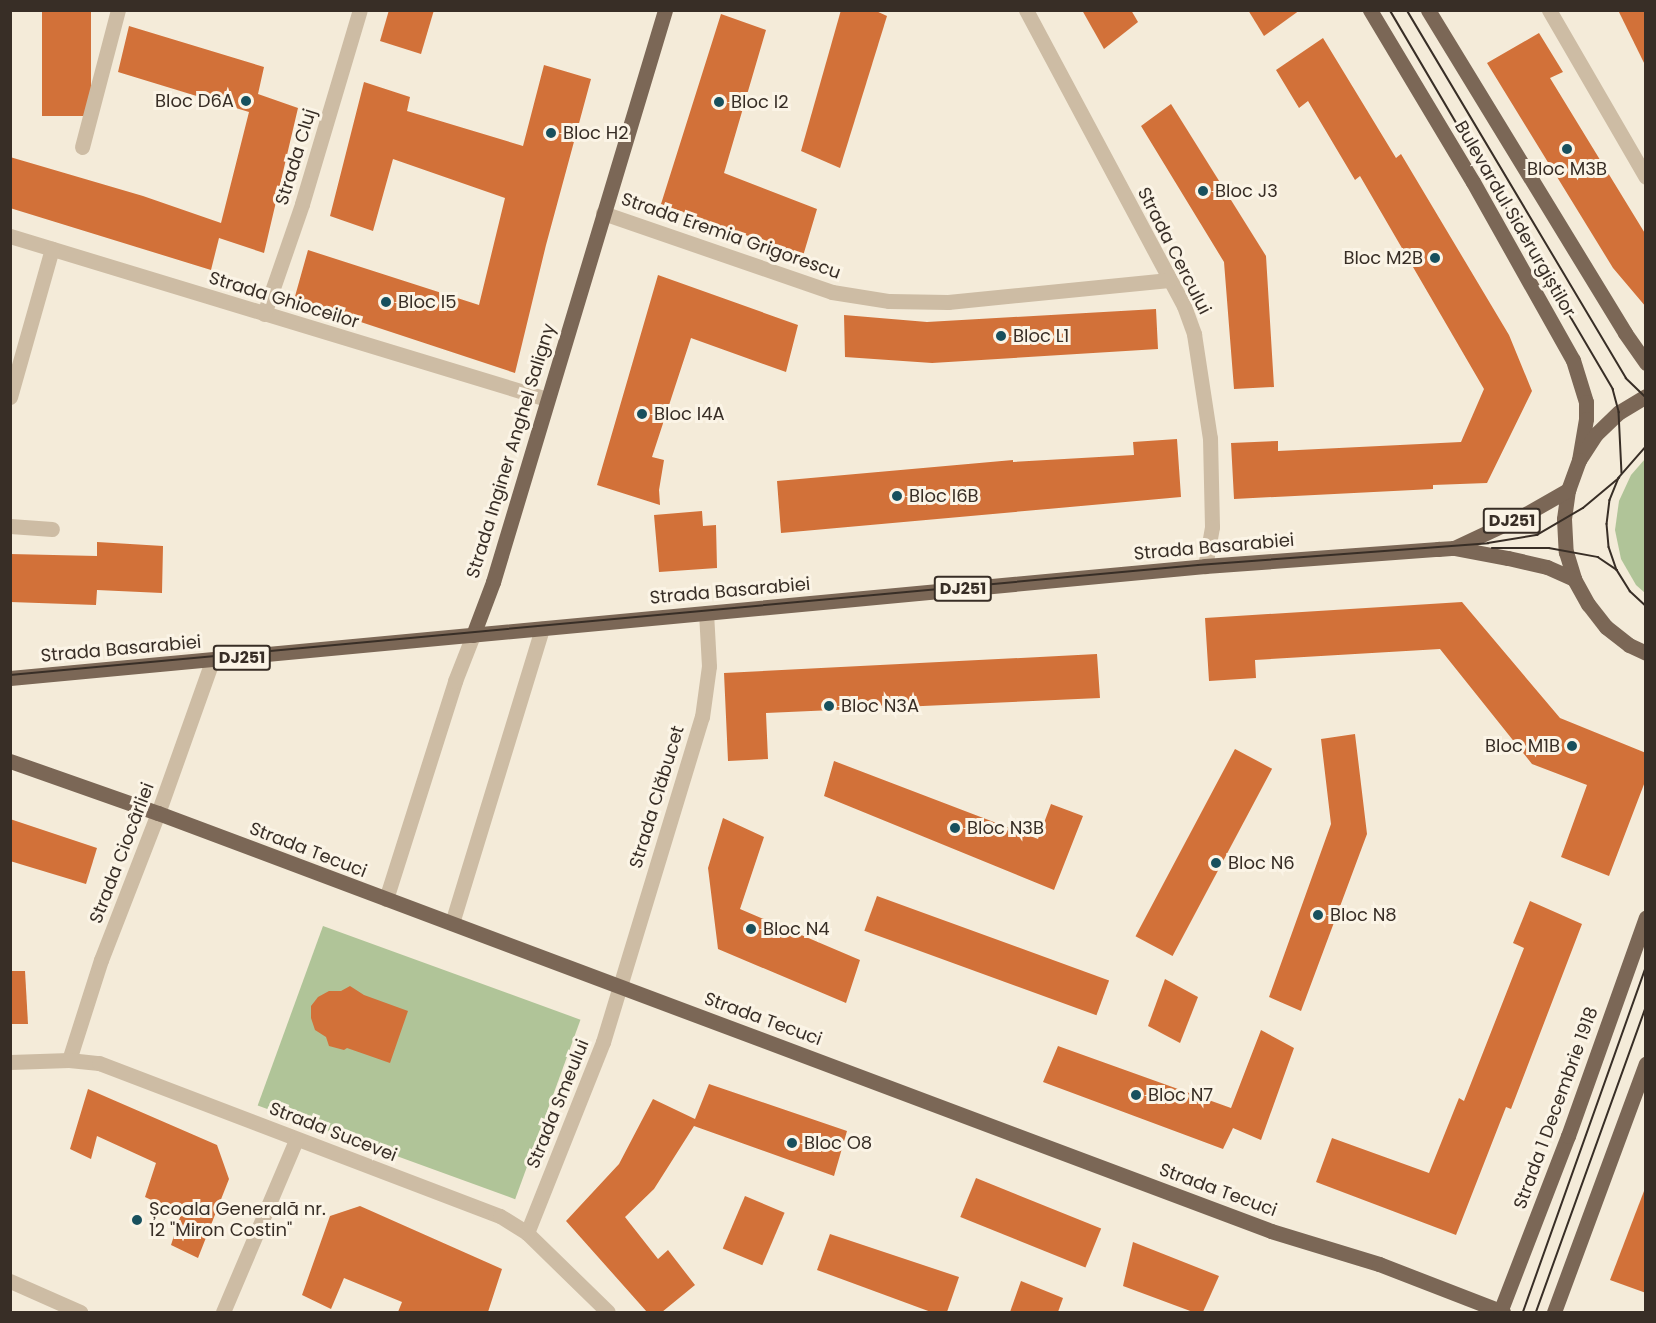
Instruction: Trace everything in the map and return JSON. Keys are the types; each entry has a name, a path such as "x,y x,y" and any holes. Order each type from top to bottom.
{"main road":[{"name":"Strada Inginer Anghel Saligny","path":"473,635 493,582 665,10"},
{"name":"Bulevardul Siderurgiștilor","path":"1370,10 1473,182 1573,360 1586,402 1587,419 1579,460"},
{"name":"Bulevardul Siderurgiștilor","path":"1428,10 1619,324 1646,363"},
{"name":"DJ251","path":"1646,396 1619,412 1596,434 1579,460 1568,490 1564,530 1566,552 1574,579 1588,604 1606,627 1629,645 1646,653"},
{"name":"Strada Basarabiei","path":"1454,548 1524,515 1568,490"},
{"name":"Strada Basarabiei","path":"10,678 212,661 1205,566 1454,548 1547,567 1574,579"},
{"name":"Strada Tecuci","path":"10,761 159,813 1261,1227 1379,1264 1501,1312"},
{"name":"Strada 1 Decembrie 1918","path":"1501,1312 1568,1136 1646,917"},
{"path":"1554,1312 1646,1063"}],"street":[{"path":"82,147 118,10"},
{"name":"Strada Cluj","path":"264,314 299,212 360,10"},
{"name":"Strada Cercului","path":"1026,10 1184,306 1194,334 1210,438 1212,527 1205,566"},
{"path":"1549,10 1646,177"},
{"name":"Strada Eremia Grigorescu","path":"603,213 832,292 889,301 948,302 1169,280"},
{"name":"Strada Ghioceilor","path":"10,236 547,399"},
{"path":"10,397 52,249"},
{"path":"10,526 52,529"},
{"name":"Strada Clăbucet","path":"620,987 702,717 709,666 706,613"},
{"path":"452,923 542,628"},
{"name":"Strada Inginer Anghel Saligny","path":"386,899 448,704 473,635"},
{"name":"Strada Ciocârliei","path":"69,1060 101,960 159,813 212,661"},
{"name":"Strada Smeului","path":"527,1233 603,1042 620,987"},
{"name":"Strada Sucevei","path":"10,1062 69,1060 99,1063 197,1098 296,1140 500,1216 527,1233 603,1311"},
{"path":"223,1312 296,1140"},
{"path":"10,1281 80,1312"}],"green space":[{"path":"1645,459 1645,593 1636,585 1621,559 1615,530 1619,501 1631,475"},
{"path":"323,926 580,1020 515,1199 258,1105"}],"building":[{"path":"42,10 91,10 91,116 42,116"},
{"path":"389,10 434,10 421,54 380,41"},
{"path":"841,10 874,10 887,16 840,168 801,151"},
{"path":"1082,10 1131,10 1138,22 1104,49"},
{"path":"1248,10 1300,10 1264,36"},
{"path":"1618,10 1646,10 1646,67"},
{"name":"Bloc I2","path":"721,14 766,30 724,173 817,209 803,256 661,204"},
{"path":"129,26 264,67 258,94 298,108 264,253 219,238 211,270 10,208 10,157 143,196 221,223 249,112 118,72"},
{"name":"Bloc M3B","path":"1539,33 1563,72 1550,78 1646,235 1646,307 1613,268 1487,63"},
{"path":"1323,38 1396,158 1401,154 1509,335 1532,391 1487,483 1433,485 1433,489 1234,499 1231,443 1278,441 1278,451 1461,442 1484,389 1360,176 1355,180 1308,101 1299,108 1276,70"},
{"path":"544,65 591,79 546,245 515,373 294,300 308,250 479,305 505,198 393,159 373,231 330,216 364,82 410,97 407,111 523,146"},
{"name":"Bloc J3","path":"1171,104 1266,256 1274,387 1234,389 1224,262 1141,126"},
{"name":"Bloc I4A","path":"658,275 798,325 786,372 691,338 652,457 664,460 659,490 660,505 597,485"},
{"name":"Bloc L1","path":"1156,309 1158,349 932,363 845,357 844,315 927,322"},
{"path":"1177,439 1181,497 781,533 777,481 1013,460 1013,462 1134,455 1133,442"},
{"path":"702,511 703,526 716,525 717,568 659,572 654,515"},
{"path":"97,542 163,546 162,593 97,590 96,605 10,602 10,554 97,556"},
{"name":"Bloc M1B","path":"1462,602 1560,718 1646,753 1646,779 1609,876 1561,857 1587,785 1532,764 1440,649 1255,660 1256,678 1209,681 1205,618"},
{"name":"Bloc N3A","path":"1097,654 1100,698 766,713 768,759 728,761 724,673"},
{"name":"Bloc N8","path":"1355,734 1367,834 1301,1011 1269,997 1331,824 1321,739"},
{"path":"1235,749 1272,769 1173,956 1135,936"},
{"name":"Bloc N3B","path":"834,761 1038,839 1051,804 1083,816 1054,890 824,796"},
{"name":"Bloc N4","path":"723,818 764,837 740,909 860,960 846,1003 718,949 708,868"},
{"path":"10,819 97,848 86,884 10,861"},
{"path":"877,896 1109,980 1096,1015 864,931"},
{"path":"1530,901 1582,924 1511,1109 1506,1107 1456,1235 1316,1182 1332,1138 1429,1173 1459,1098 1464,1101 1524,948 1513,943"},
{"path":"10,971 25,971 28,1024 10,1024"},
{"path":"1165,979 1198,997 1180,1043 1148,1026"},
{"path":"350,986 364,995 408,1011 390,1063 347,1048 344,1050 329,1046 326,1037 315,1030 311,1018 311,1006 318,997 329,991 341,991"},
{"name":"Bloc N7","path":"1261,1030 1294,1048 1261,1140 1233,1128 1223,1149 1043,1082 1058,1046 1231,1108"},
{"path":"709,1084 847,1131 834,1176 694,1126 654,1189 625,1217 658,1259 668,1250 695,1285 662,1312 647,1312 566,1221 619,1164 653,1099 695,1119"},
{"path":"88,1089 217,1145 229,1179 198,1258 171,1245 181,1214 145,1197 156,1163 97,1136 91,1159 70,1149"},
{"path":"976,1178 1101,1229 1085,1268 960,1217"},
{"path":"1644,1191 1646,1191 1646,1293 1610,1280"},
{"path":"745,1196 785,1213 762,1265 723,1248"},
{"path":"360,1206 502,1269 488,1312 398,1312 402,1302 344,1278 331,1309 302,1295 330,1216"},
{"path":"830,1234 959,1277 947,1312 931,1312 817,1270"},
{"path":"1133,1242 1219,1276 1203,1312 1193,1312 1123,1286"},
{"path":"1021,1281 1063,1298 1058,1312 1010,1312"}],"tram line":[{"path":"1390,10 1613,389 1619,412 1622,473"},
{"path":"1407,10 1626,378 1646,397"},
{"path":"1646,447 1619,478 1610,500 1607,524 1609,547 1617,570 1630,591 1646,606"},
{"path":"10,675 1198,565 1488,543 1537,535 1583,508 1619,478"},
{"path":"1492,548 1549,548 1598,557 1617,570"},
{"path":"1523,1312 1646,967"},
{"path":"1536,1312 1646,1006"}],"place":[{"name":"Bloc D6A","path":"246,101"},
{"name":"Bloc I2","path":"719,102"},
{"name":"Bloc H2","path":"551,133"},
{"name":"Bloc M3B","path":"1567,149"},
{"name":"Bloc J3","path":"1203,191"},
{"name":"Bloc M2B","path":"1435,258"},
{"name":"Bloc I5","path":"386,302"},
{"name":"Bloc L1","path":"1001,336"},
{"name":"Bloc I4A","path":"642,414"},
{"name":"Bloc I6B","path":"897,496"},
{"name":"Bloc N3A","path":"829,706"},
{"name":"Bloc M1B","path":"1572,746"},
{"name":"Bloc N3B","path":"955,828"},
{"name":"Bloc N6","path":"1216,863"},
{"name":"Bloc N8","path":"1318,915"},
{"name":"Bloc N4","path":"751,929"},
{"name":"Bloc N7","path":"1136,1095"},
{"name":"Bloc O8","path":"792,1143"},
{"name":"Școala Generală nr. 12 \"Miron Costin\"","path":"137,1220"}]}
